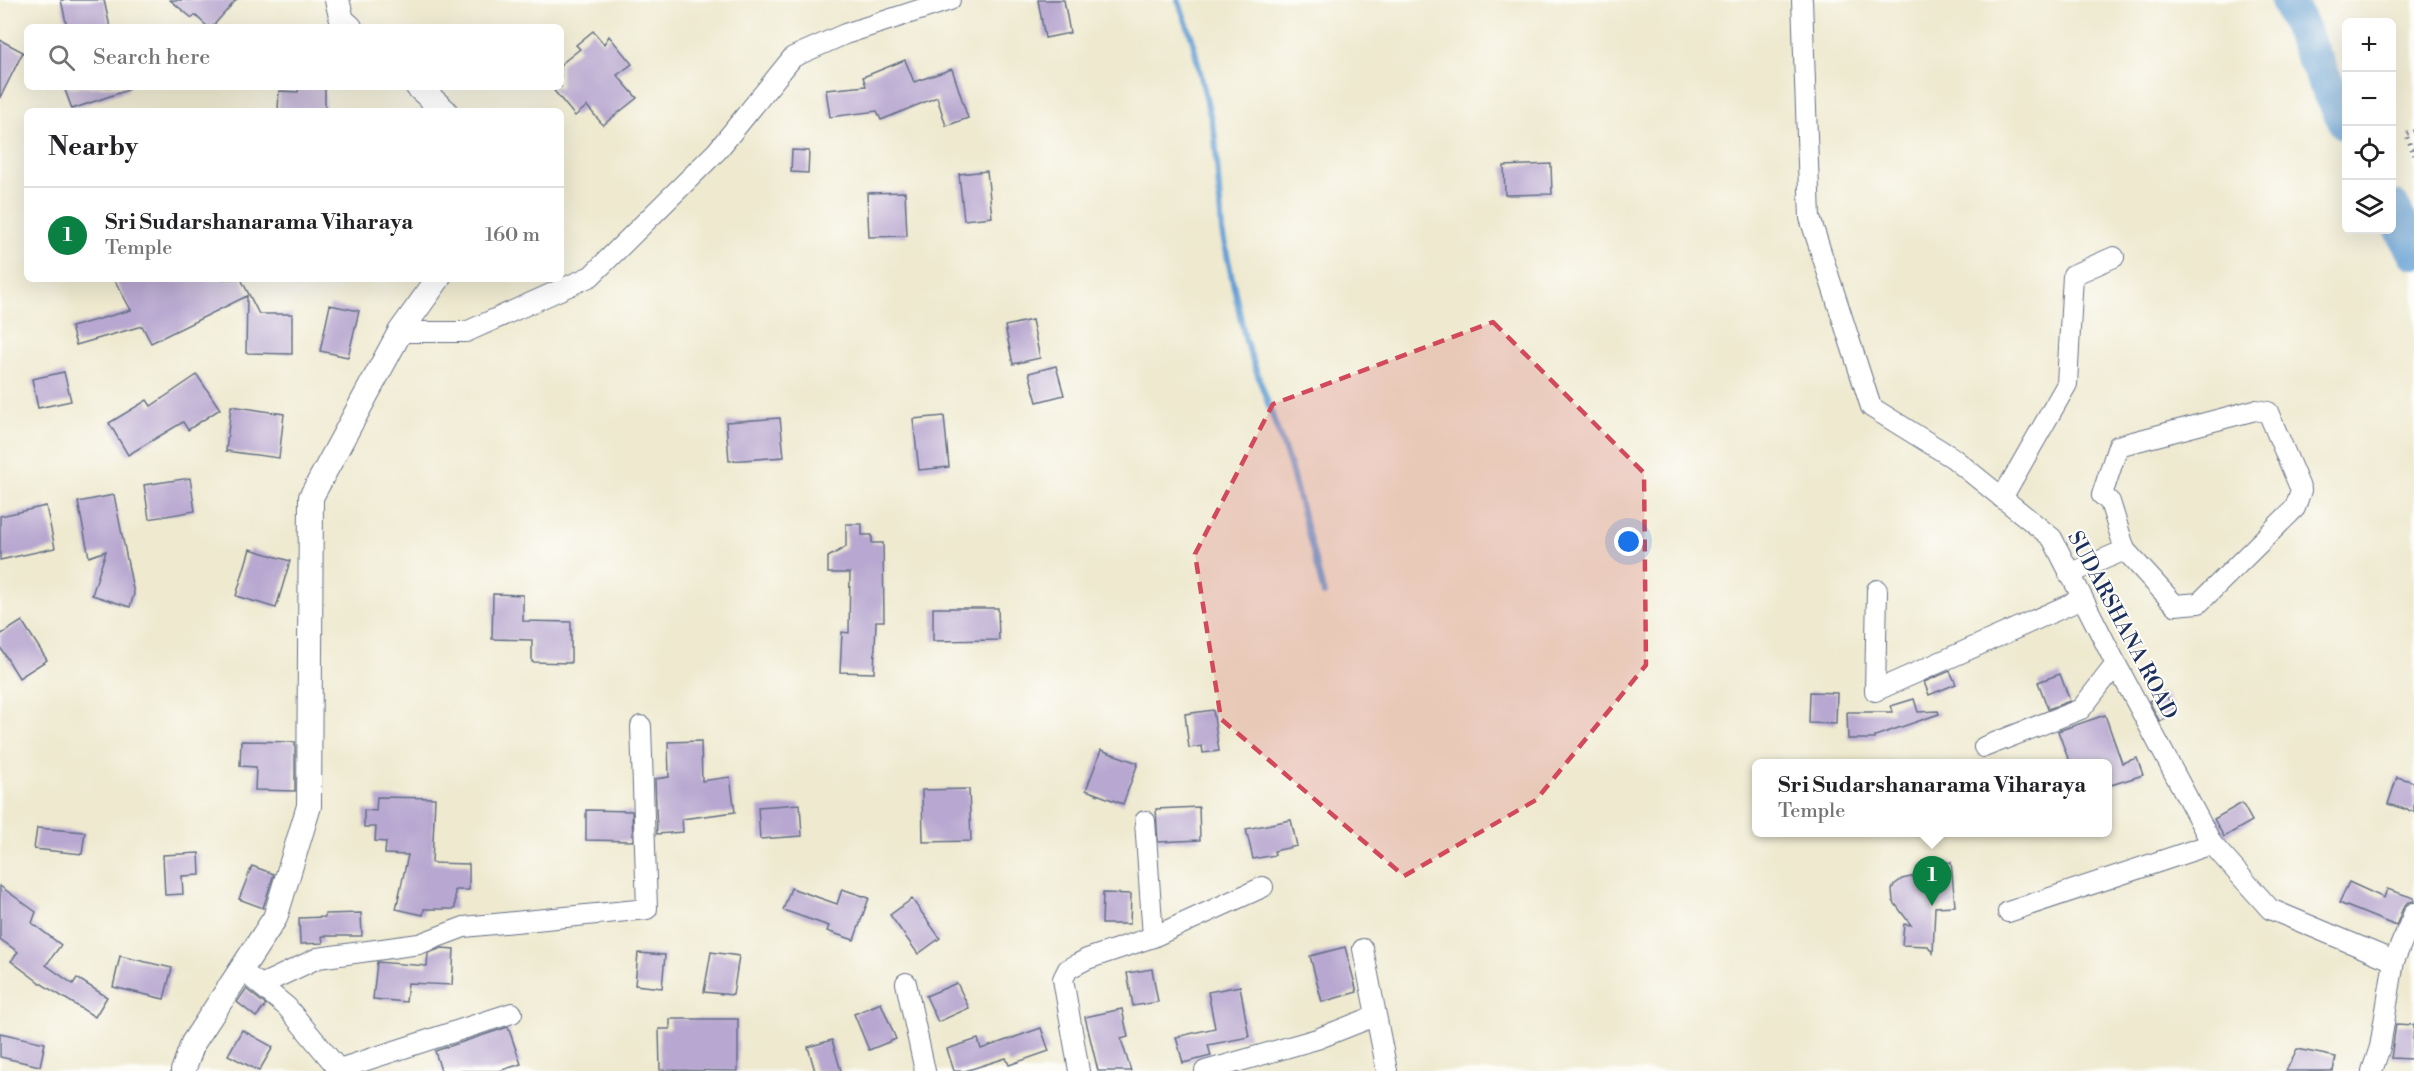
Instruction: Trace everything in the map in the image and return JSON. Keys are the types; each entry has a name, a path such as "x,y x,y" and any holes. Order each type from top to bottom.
{"street":[{"path":"337,0 342,20 347,24"},
{"path":"400,332 466,332 591,276 717,151 793,57 845,34 950,0"},
{"name":"SUDARSHANA ROAD","path":"1802,0 1810,218 1871,407 1953,458 2052,538 2212,844 2270,909 2394,961"},
{"path":"421,90 442,108"},
{"path":"2002,498 2067,384 2073,275 2114,257"},
{"path":"183,1071 193,1043 275,918 309,806 311,497 400,332 436,282"},
{"path":"2255,410 2268,412 2301,490 2295,508 2199,603 2175,605 2125,550 2110,502 2102,495 2118,446 2255,410"},
{"path":"2070,574 2125,550"},
{"path":"1877,590 1875,691 2082,599"},
{"path":"1984,747 2081,709 2116,664"},
{"path":"261,985 318,958 419,944 464,927 647,909 641,726"},
{"path":"1145,821 1153,937"},
{"path":"2008,912 2212,844"},
{"path":"1079,1071 1063,979 1068,969 1087,959 1153,937 1263,887"},
{"path":"2372,1071 2380,1047 2394,961 2414,914"},
{"path":"1363,949 1387,1071"},
{"path":"242,969 287,1006 339,1070 512,1013"},
{"path":"906,983 926,1071"},
{"path":"1205,1071 1317,1039 1375,1016"}],"path":[{"path":"2414,131 2406,134 2414,156"}],"highlighted area":[{"path":"1493,322 1644,473 1646,665 1536,800 1404,876 1221,719 1195,554 1273,404"}],"building":[{"path":"61,0 104,0 109,24 66,24"},
{"path":"170,0 236,0 215,24 205,24 195,15 192,18"},
{"path":"1038,0 1064,0 1070,33 1045,38"},
{"path":"593,31 604,44 609,36 632,64 617,75 637,98 603,125 587,106 575,116 553,90 564,90 564,62 580,49 576,45"},
{"path":"0,40 23,52 0,98"},
{"path":"905,60 914,82 952,69 968,118 946,126 937,97 881,120 877,111 830,117 826,90 866,86 863,77"},
{"path":"65,90 128,90 75,108 72,108"},
{"path":"298,90 325,90 325,108 278,108 279,91 298,92"},
{"path":"792,150 809,151 808,173 791,172"},
{"path":"1551,164 1552,194 1505,195 1504,166"},
{"path":"987,171 992,217 964,220 959,174"},
{"path":"905,192 907,236 869,237 867,193"},
{"path":"116,282 243,282 259,314 292,314 292,354 246,353 247,296 151,343 142,326 76,345 71,327 131,310"},
{"path":"330,305 359,311 348,357 320,351"},
{"path":"1032,320 1040,358 1013,364 1005,326"},
{"path":"1056,366 1064,395 1037,402 1029,373"},
{"path":"64,372 71,401 38,408 32,379"},
{"path":"197,375 220,409 188,430 183,422 128,455 109,423 147,400 151,406"},
{"path":"231,406 284,414 279,458 226,451"},
{"path":"944,416 949,467 919,470 913,419"},
{"path":"780,418 784,457 729,461 726,422"},
{"path":"190,478 195,511 149,519 144,485"},
{"path":"114,495 134,594 130,607 92,595 106,551 89,557 78,502"},
{"path":"46,506 55,548 0,560 0,516"},
{"path":"846,524 862,524 862,535 872,535 872,543 883,543 884,621 876,621 874,673 840,672 842,632 849,633 850,573 828,573 828,557 846,547"},
{"path":"250,549 290,561 276,608 236,596"},
{"path":"493,594 523,595 523,621 571,622 571,663 532,662 532,640 492,639"},
{"path":"933,608 998,608 999,640 933,641"},
{"path":"22,621 47,660 19,678 0,647 0,635"},
{"path":"1950,671 1956,684 1929,695 1924,682"},
{"path":"2060,674 2070,701 2048,709 2038,682"},
{"path":"1810,692 1837,693 1836,724 1809,723"},
{"path":"2164,692 2176,712 2160,722 2149,701"},
{"path":"1914,699 1918,712 1938,711 1939,714 1875,736 1875,739 1848,739 1847,712 1893,712 1891,706"},
{"path":"1213,710 1219,751 1203,753 1202,746 1189,748 1185,714"},
{"path":"2105,715 2122,763 2137,758 2143,775 2112,785 2112,759 2068,759 2058,731"},
{"path":"241,741 295,742 295,791 255,790 256,767 240,766"},
{"path":"701,741 702,781 730,777 735,812 682,819 683,832 657,834 655,779 669,777 668,742"},
{"path":"1101,750 1138,763 1123,804 1086,790"},
{"path":"2397,777 2414,782 2414,812 2388,804"},
{"path":"969,789 971,841 923,842 922,790"},
{"path":"377,797 435,798 432,863 469,864 469,890 455,890 455,909 424,909 423,915 396,909 408,855 385,854 386,842 375,841 376,827 364,827 364,810 376,811"},
{"path":"2242,803 2252,821 2224,837 2214,819"},
{"path":"800,804 802,836 760,839 758,807"},
{"path":"1199,807 1200,840 1158,842 1156,809"},
{"path":"586,810 632,811 633,841 586,840"},
{"path":"1291,820 1297,846 1274,851 1275,855 1253,859 1246,829"},
{"path":"37,828 85,832 82,854 34,849"},
{"path":"199,853 200,875 182,876 183,894 165,895 163,855"},
{"path":"1951,862 1955,906 1935,907 1933,953 1928,946 1902,945 1904,924 1911,925 1893,901 1894,885 1902,879 1920,875 1920,865"},
{"path":"252,866 274,874 263,908 239,899"},
{"path":"2349,882 2384,898 2387,889 2414,898 2414,901 2407,903 2403,908 2396,926 2339,903"},
{"path":"0,886 36,912 32,923 61,945 46,965 73,984 77,978 107,997 95,1017 40,983 11,961 18,952 0,939"},
{"path":"791,888 837,904 842,889 869,898 854,940 827,931 829,926 783,910"},
{"path":"1103,893 1131,894 1130,924 1102,924"},
{"path":"912,899 940,938 918,954 890,915"},
{"path":"361,913 362,936 322,936 323,943 300,944 299,918 325,917 325,914"},
{"path":"1345,947 1357,992 1322,1002 1310,956"},
{"path":"442,948 454,949 452,985 408,983 406,1002 373,999 377,962 427,966 428,953"},
{"path":"711,952 739,956 733,995 704,992"},
{"path":"638,953 665,955 662,988 635,985"},
{"path":"120,956 172,968 164,999 113,987"},
{"path":"1152,969 1158,1002 1133,1006 1127,973"},
{"path":"957,983 969,1008 938,1022 926,996"},
{"path":"1240,986 1249,1037 1208,1045 1211,1056 1183,1063 1176,1037 1215,1028 1208,992"},
{"path":"246,989 266,1005 256,1017 237,1002"},
{"path":"881,1003 896,1039 869,1050 854,1014"},
{"path":"1122,1009 1128,1037 1121,1039 1131,1071 1098,1071 1085,1017"},
{"path":"670,1019 738,1019 738,1071 660,1070 659,1029 670,1029"},
{"path":"2396,1024 2414,1025 2412,1059 2391,1058"},
{"path":"508,1027 521,1064 499,1071 441,1071 435,1051"},
{"path":"1041,1028 1049,1051 1009,1065 1006,1058 965,1071 954,1071 947,1049 978,1039 981,1049"},
{"path":"242,1030 273,1047 259,1071 228,1055"},
{"path":"0,1033 45,1043 40,1066 0,1057"},
{"path":"832,1040 841,1071 815,1071 808,1047"},
{"path":"2297,1049 2336,1057 2333,1071 2286,1071"}],"waterway":[{"path":"1178,0 1192,38 1215,136 1222,231 1245,339 1290,465 1324,594"},
{"path":"2288,0 2342,114"},
{"path":"2396,216 2414,251"},
{"path":"2398,219 2414,227"}],"place":[{"name":"Sri Sudarshanarama Viharaya","path":"1932,906"}]}
